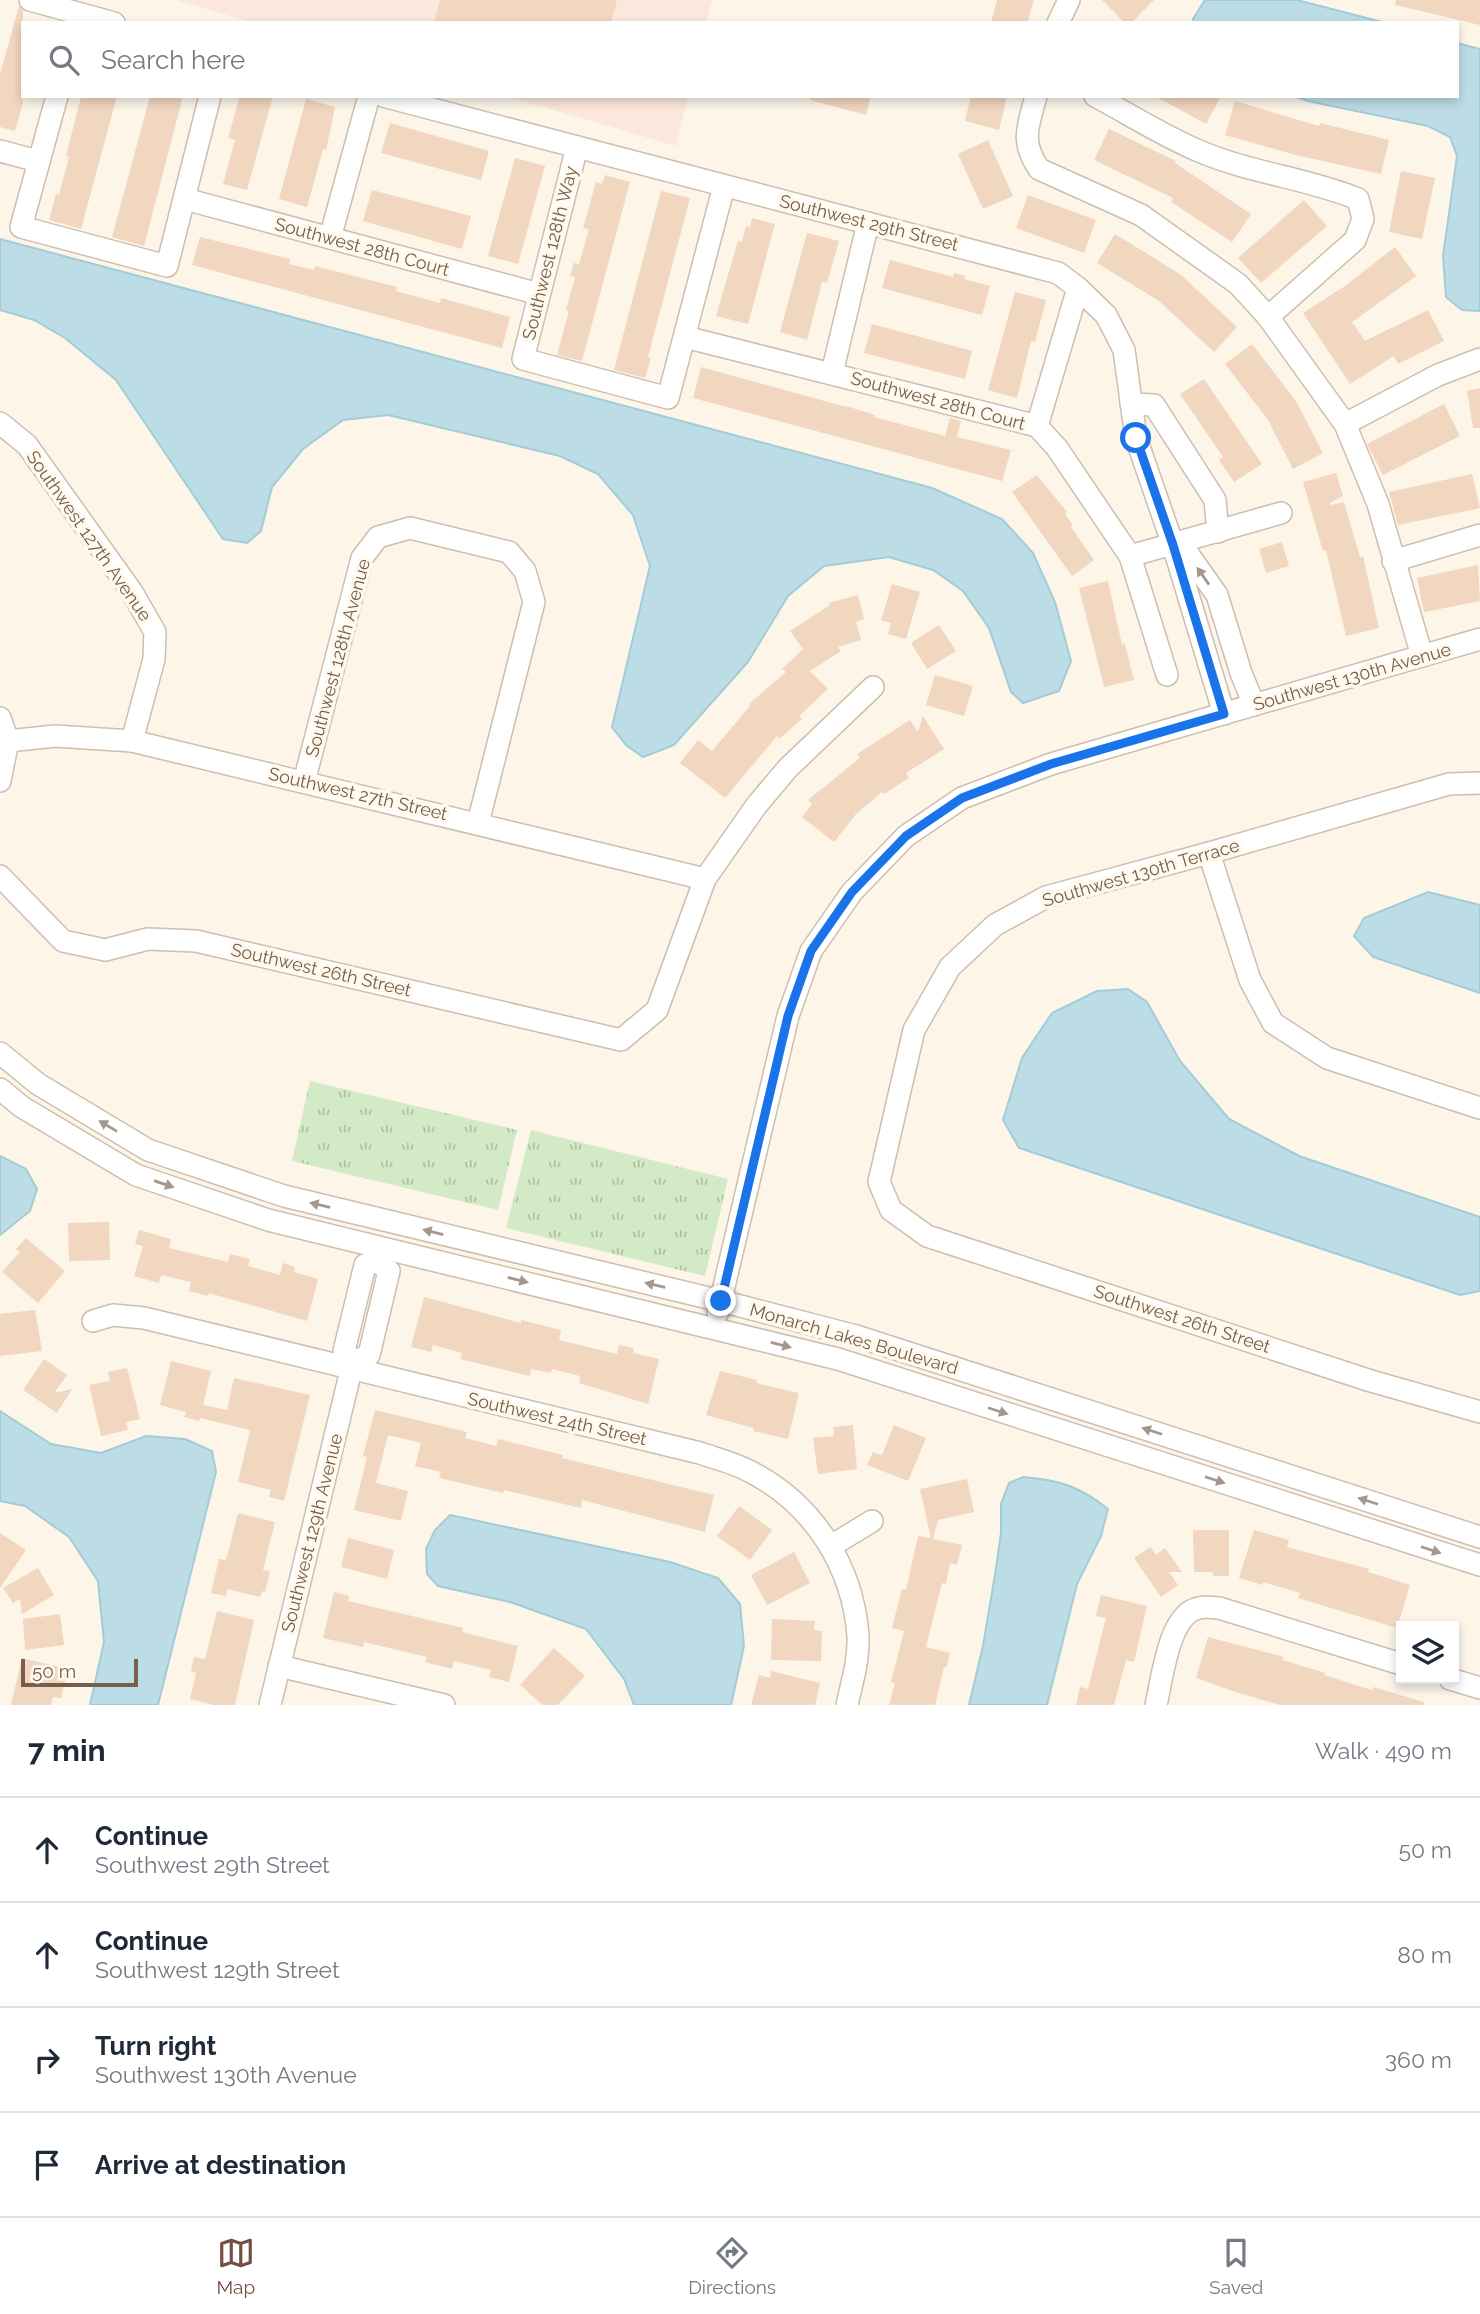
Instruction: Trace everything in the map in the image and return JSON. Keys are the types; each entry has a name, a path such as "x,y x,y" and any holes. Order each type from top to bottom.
{"street":[{"path":"30,0 79,18 100,21"},
{"path":"1059,21 1069,0"},
{"path":"56,98 21,227 167,266 210,98"},
{"path":"330,238 368,98"},
{"name":"Southwest 29th Street","path":"391,98 1058,273 1106,315 1124,350 1136,438 1173,545 1224,714"},
{"path":"1036,98 1026,136 1030,155 1039,169 1141,215 1238,284 1268,317 1345,424 1378,504 1422,656"},
{"path":"1099,98 1199,151 1267,174 1338,191 1358,200 1363,219 1355,240 1268,317"},
{"name":"Southwest 128th Way","path":"577,147 523,359 668,398 685,337"},
{"path":"0,151 38,161"},
{"path":"685,337 724,186"},
{"name":"Southwest 28th Court","path":"185,199 539,294"},
{"path":"832,373 868,223"},
{"path":"1037,426 1078,288"},
{"name":"Southwest 28th Court","path":"685,337 1037,426 1057,447 1130,556 1167,675"},
{"path":"1345,424 1438,375 1480,359"},
{"path":"1131,404 1154,405 1216,500 1218,532"},
{"name":"Southwest 127th Avenue","path":"0,423 27,445 132,593 155,632 154,659 132,741"},
{"path":"1130,556 1280,513"},
{"name":"Southwest 128th Avenue","path":"304,782 362,558 378,537 410,528 509,552 525,571 534,602 478,823"},
{"path":"1393,561 1480,535"},
{"path":"1173,545 1186,551 1217,595 1254,705"},
{"path":"1197,623 1224,615"},
{"name":"Southwest 130th Avenue","path":"714,1328 788,1016 811,951 852,892 906,836 962,798 1051,764 1480,639"},
{"path":"1207,658 1235,650"},
{"path":"705,879 756,806 788,768 873,687"},
{"path":"0,718 8,741 0,781"},
{"name":"Southwest 27th Street","path":"8,741 55,736 132,741 705,879"},
{"name":"Southwest 130th Terrace","path":"891,1210 879,1182 914,1030 950,967 995,925 1046,897 1449,784 1480,783"},
{"path":"1209,853 1250,980 1273,1023 1327,1058 1480,1108"},
{"name":"Southwest 26th Street","path":"0,876 63,941 105,950 148,939 197,942 621,1040 657,1010 705,879"},
{"name":"Monarch Lakes Boulevard","path":"0,1053 38,1084 148,1150 259,1188 856,1336 1480,1537"},
{"name":"Monarch Lakes Boulevard","path":"0,1089 22,1107 136,1175 268,1220 379,1254 714,1328 838,1359 1480,1565"},
{"name":"Southwest 26th Street","path":"891,1210 927,1236 1371,1381 1480,1412"},
{"name":"Southwest 129th Avenue","path":"270,1705 352,1366 344,1351 365,1265 379,1254"},
{"name":"Southwest 24th Street","path":"93,1321 113,1314 144,1318 352,1366 713,1457 750,1471 802,1508 831,1546 847,1580 858,1637 856,1666 847,1705"},
{"path":"831,1546 872,1521"},
{"path":"1156,1705 1172,1637 1183,1619 1192,1611 1204,1607 1219,1608 1396,1662"},
{"path":"279,1666 444,1705"},
{"path":"1459,1680 1479,1683"}],"shaded area":[{"path":"176,0 712,0 707,21 247,21"},
{"path":"513,98 688,98 676,146"}],"green space":[{"path":"310,1081 517,1130 498,1210 292,1161"},
{"path":"531,1130 728,1179 705,1276 506,1228"}],"water":[{"path":"1205,0 1297,0 1378,21 1194,21"},
{"path":"1459,44 1480,49 1480,311 1462,310 1446,297 1443,256 1457,156 1450,137 1428,126 1300,98 1459,98"},
{"path":"0,239 932,488 1002,519 1033,553 1055,602 1071,661 1059,691 1023,703 1011,692 989,628 963,591 933,570 889,557 824,566 788,596 748,662 674,745 643,757 626,745 612,727 650,566 633,515 598,474 560,456 388,415 343,420 303,449 272,487 261,531 247,543 223,539 116,380 65,338 34,320 0,310"},
{"path":"1428,892 1480,905 1480,993 1373,957 1354,936 1364,918"},
{"path":"1128,989 1147,1002 1180,1061 1229,1119 1299,1156 1480,1217 1480,1291 1460,1295 1019,1148 1003,1120 1022,1058 1052,1013 1097,991"},
{"path":"0,1156 26,1169 37,1189 30,1211 0,1235"},
{"path":"0,1411 51,1444 101,1453 146,1436 185,1439 212,1451 216,1472 158,1705 90,1705 104,1642 98,1581 69,1537 25,1506 0,1501"},
{"path":"1023,1477 1068,1486 1088,1495 1108,1509 1101,1536 1077,1584 1047,1705 969,1705 983,1646 995,1575 1001,1533 1001,1504 1009,1483"},
{"path":"450,1515 670,1562 718,1578 740,1604 744,1646 731,1705 634,1705 624,1679 586,1629 510,1602 438,1586 427,1574 426,1549 435,1530"}],"building":[{"path":"440,0 617,0 612,21 435,21"},
{"path":"997,0 1034,0 1028,21 992,21"},
{"path":"1102,0 1154,0 1133,21 1123,21"},
{"path":"1396,0 1480,0 1480,25 1395,5"},
{"path":"19,6 23,11 23,103 15,131 0,127 0,74"},
{"path":"81,98 116,98 81,229 49,220 69,157 66,156"},
{"path":"149,98 182,98 144,246 112,237"},
{"path":"239,98 272,98 247,190 223,184 235,140 228,138"},
{"path":"810,98 870,98 866,115"},
{"path":"971,98 1007,98 999,130 965,121"},
{"path":"1159,98 1220,98 1206,124"},
{"path":"306,99 335,107 326,150 323,149 307,207 279,199"},
{"path":"1235,101 1319,126 1320,123 1389,140 1381,174 1296,155 1225,135"},
{"path":"390,123 489,151 481,180 381,153"},
{"path":"1109,129 1176,161 1175,163 1251,214 1232,242 1171,202 1173,198 1094,160"},
{"path":"988,140 1013,196 983,209 958,154"},
{"path":"515,158 545,166 518,264 488,256"},
{"path":"1401,171 1435,178 1422,239 1389,232"},
{"path":"605,175 630,182 582,361 557,355 575,277 570,276 574,263 579,264 589,229 583,228 596,182 602,184"},
{"path":"372,190 471,216 462,249 363,221"},
{"path":"661,191 690,198 648,357 651,358 645,378 614,370"},
{"path":"1028,195 1096,220 1084,253 1016,228"},
{"path":"1304,200 1327,226 1261,283 1238,258"},
{"path":"752,218 775,224 748,324 716,316 738,241 742,242 746,226 750,227"},
{"path":"807,233 839,241 827,283 822,282 807,340 780,332"},
{"path":"1115,234 1180,274 1237,327 1214,352 1159,301 1097,263"},
{"path":"200,237 290,259 289,264 314,270 315,266 397,287 396,291 440,303 441,298 510,317 502,348 192,265"},
{"path":"1395,247 1416,276 1352,322 1365,341 1428,310 1444,341 1398,364 1394,356 1350,384 1303,313 1345,286"},
{"path":"890,260 953,277 954,273 965,276 964,279 990,286 982,315 882,288"},
{"path":"1015,292 1046,300 1035,342 1031,341 1017,398 988,390"},
{"path":"872,324 972,351 965,379 864,353"},
{"path":"1252,344 1296,401 1323,453 1293,469 1268,420 1225,364"},
{"path":"701,367 945,436 950,418 961,421 957,437 1011,450 1002,481 693,398"},
{"path":"1204,379 1262,464 1234,482 1219,460 1223,457 1180,394"},
{"path":"1480,388 1480,428 1473,428 1467,391"},
{"path":"1444,404 1460,436 1383,475 1367,444"},
{"path":"1336,473 1343,496 1330,503 1344,502 1360,557 1363,556 1379,628 1346,636 1326,550 1323,551 1303,482"},
{"path":"1472,474 1480,508 1398,525 1389,492"},
{"path":"1037,475 1067,512 1065,514 1073,525 1071,527 1094,560 1072,576 1012,492"},
{"path":"1282,542 1289,566 1266,573 1259,549"},
{"path":"1478,565 1480,601 1424,612 1417,578"},
{"path":"1108,581 1122,645 1125,644 1134,680 1104,687 1079,588"},
{"path":"892,584 920,592 906,639 888,634 891,623 881,620"},
{"path":"858,595 864,619 856,622 861,640 838,647 841,651 810,671 828,689 799,716 802,719 779,739 777,736 725,798 680,763 698,740 712,751 749,704 786,672 782,669 803,649 790,631 830,605 829,603"},
{"path":"939,625 956,651 927,669 911,643"},
{"path":"935,675 973,686 964,716 926,705"},
{"path":"923,716 944,749 906,773 909,778 884,794 882,792 856,814 834,842 802,817 812,804 808,800 860,758 857,754 910,720 918,732"},
{"path":"109,1222 110,1260 69,1261 68,1223"},
{"path":"139,1230 171,1239 169,1248 228,1262 230,1254 250,1259 248,1266 280,1275 283,1263 295,1267 294,1272 318,1279 307,1321 209,1293 208,1296 189,1291 191,1282 161,1275 159,1283 134,1276 143,1246 135,1244"},
{"path":"26,1238 65,1271 38,1303 2,1272 20,1252 16,1249"},
{"path":"424,1297 521,1323 521,1320 561,1330 559,1340 617,1354 619,1345 634,1348 633,1353 659,1359 648,1404 579,1383 580,1376 552,1369 551,1373 531,1369 530,1376 460,1359 462,1353 433,1345 431,1352 411,1347"},
{"path":"35,1310 42,1351 0,1356 0,1314"},
{"path":"44,1359 67,1375 54,1393 72,1389 57,1413 23,1390"},
{"path":"171,1361 211,1371 203,1405 227,1410 234,1378 310,1395 284,1501 269,1497 271,1490 238,1482 250,1430 200,1418 199,1421 184,1417 186,1412 160,1405"},
{"path":"127,1368 140,1419 126,1422 128,1430 101,1436 89,1385 110,1381 108,1372"},
{"path":"720,1371 799,1393 788,1439 753,1431 754,1428 706,1415"},
{"path":"375,1410 467,1432 465,1438 496,1446 498,1439 563,1455 562,1458 714,1495 705,1532 582,1500 581,1508 439,1478 441,1472 415,1466 421,1443 388,1435 376,1483 408,1491 401,1521 354,1510 367,1457 363,1456"},
{"path":"853,1425 857,1469 818,1474 813,1438 834,1436 833,1427"},
{"path":"894,1425 926,1438 908,1481 867,1465 873,1452 882,1455"},
{"path":"967,1479 974,1512 938,1520 933,1539 962,1545 957,1565 950,1563 946,1584 942,1583 926,1647 950,1653 935,1705 889,1705 895,1683 891,1682 904,1631 892,1628 902,1589 906,1590 918,1536 931,1538 920,1489"},
{"path":"739,1506 772,1530 750,1560 717,1536"},
{"path":"238,1513 275,1522 263,1570 270,1571 265,1592 262,1591 260,1597 227,1589 226,1596 211,1593 219,1559 226,1560"},
{"path":"1193,1530 1229,1530 1229,1576 1213,1576 1213,1572 1194,1572"},
{"path":"1254,1530 1289,1540 1287,1547 1369,1569 1368,1572 1410,1585 1396,1628 1298,1598 1300,1593 1239,1578"},
{"path":"0,1533 26,1550 0,1588"},
{"path":"348,1538 394,1550 387,1579 341,1567"},
{"path":"1150,1547 1156,1555 1165,1548 1182,1572 1169,1572 1178,1585 1161,1597 1134,1558"},
{"path":"794,1552 810,1583 767,1605 751,1575"},
{"path":"38,1568 54,1595 22,1614 20,1599 13,1603 3,1588"},
{"path":"334,1592 349,1596 348,1601 463,1628 462,1632 518,1646 509,1682 489,1677 491,1670 454,1661 452,1669 425,1662 427,1657 364,1642 363,1647 323,1638"},
{"path":"1101,1595 1147,1606 1134,1662 1126,1660 1114,1705 1076,1705 1080,1687 1088,1689 1106,1618 1096,1616"},
{"path":"217,1611 254,1620 235,1705 214,1705 190,1699 196,1673 191,1671 194,1657 205,1659"},
{"path":"60,1614 64,1645 25,1650 23,1619"},
{"path":"772,1619 815,1621 814,1630 822,1631 821,1661 771,1660"},
{"path":"1208,1637 1284,1657 1283,1660 1325,1673 1324,1675 1424,1702 1424,1705 1280,1705 1236,1692 1196,1678"},
{"path":"554,1648 585,1676 558,1705 543,1705 520,1685"},
{"path":"22,1658 68,1669 61,1698 53,1697 51,1705 11,1705"},
{"path":"771,1671 820,1683 815,1705 751,1705 759,1675 770,1678"}],"route":[{"path":"721,1301 788,1016 811,951 852,892 906,836 962,798 1051,764 1224,714 1173,545 1136,438"}]}
